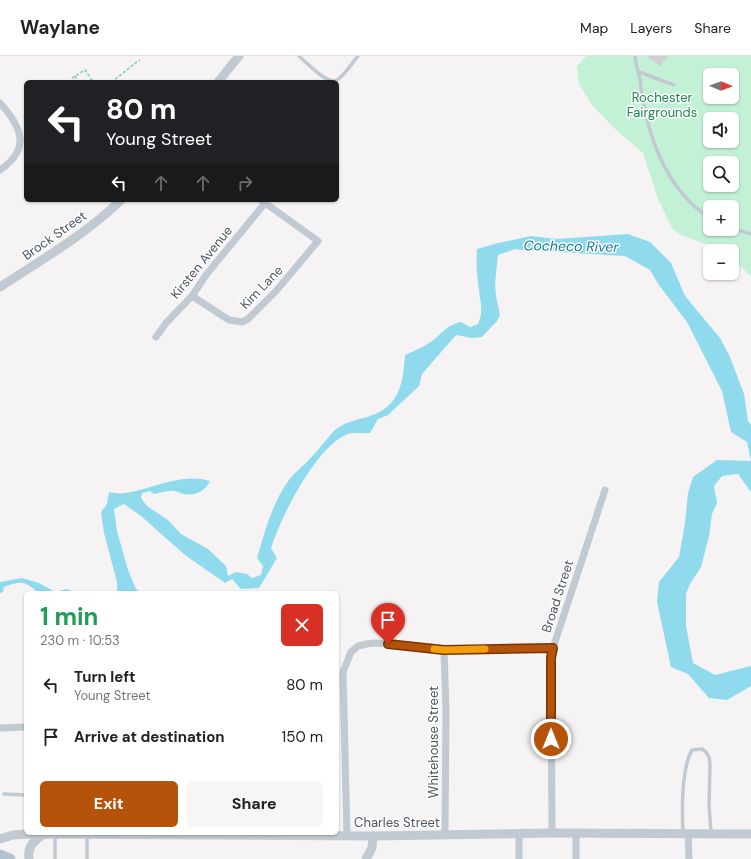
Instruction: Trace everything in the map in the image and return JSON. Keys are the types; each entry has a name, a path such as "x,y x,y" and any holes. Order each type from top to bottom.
{"main road":[{"path":"0,855 10,859"}],"street":[{"path":"220,80 239,56"},
{"path":"0,103 16,126 20,138 20,147 12,160 0,170"},
{"name":"Brock Street","path":"0,287 74,238 106,214 119,202"},
{"name":"Kirsten Avenue","path":"156,337 166,323 192,296 206,275 262,202"},
{"name":"Kim Lane","path":"192,296 229,320 242,322 251,316 276,291 318,241 264,202"},
{"name":"Broad Street","path":"552,834 551,658 605,490"},
{"path":"347,836 340,672 351,652 358,646 375,643 444,650 553,648"},
{"name":"Whitehouse Street","path":"444,650 446,710 445,835"},
{"path":"0,728 24,727"},
{"path":"519,834 519,859"},
{"name":"Charles Street","path":"217,835 372,836 519,834 751,834"},
{"path":"576,834 576,859"},
{"path":"685,834 689,859"},
{"name":"Charles Street","path":"0,839 13,835 24,835"},
{"path":"29,859 28,850 30,845 49,835"},
{"path":"366,859 372,848 372,836"}],"lane":[{"path":"299,56 324,78 329,80"},
{"path":"338,80 358,56"},
{"path":"635,56 635,62 639,72 646,121 667,172 683,195 703,212"},
{"path":"639,72 674,85"},
{"path":"739,230 751,234"},
{"path":"685,834 682,810 687,764 692,750 702,749 709,757 710,764 709,804 711,834"},
{"path":"4,794 24,795"},
{"path":"51,835 55,859"},
{"path":"86,859 87,835"}],"path":[{"path":"114,80 128,67 140,60"},
{"path":"72,78 85,70 92,80"},
{"path":"75,76 77,80"}],"green space":[{"name":"Rochester Fairgrounds","path":"586,56 751,56 751,276 739,265 739,244 706,244 673,230 658,199 643,153 614,128 592,105 579,84 577,67"}],"water":[{"name":"Cocheco River","path":"628,234 650,242 671,263 685,296 720,338 730,357 744,394 748,421 751,425 751,461 747,442 731,432 722,391 687,322 659,285 650,270 625,256 515,249 498,255 495,283 500,315 497,321 482,337 472,338 456,335 422,374 419,386 388,415 378,419 370,433 350,433 336,441 312,467 291,501 283,519 271,548 277,558 259,588 241,589 232,579 225,583 185,555 141,516 124,504 114,509 117,531 128,570 136,589 139,591 117,591 117,582 104,533 101,512 107,504 109,492 125,493 178,480 199,479 210,481 206,488 200,492 192,494 167,491 154,494 150,491 142,493 141,498 147,506 168,520 181,534 208,549 226,566 228,576 236,572 247,574 252,578 261,575 263,566 257,558 263,538 278,498 291,477 311,458 332,433 340,426 380,412 394,400 401,384 405,355 426,345 447,328 456,323 461,322 470,327 478,324 480,319 481,303 477,275 477,249 531,236 557,239"},
{"path":"717,460 751,461 751,492 738,474 722,476 714,486 717,503 712,514 709,536 701,567 690,584 686,594 686,626 693,663 715,675 751,666 751,686 727,700 709,698 688,674 671,667 657,602 659,582 679,557 685,523 688,493 693,477"},
{"path":"22,578 39,583 53,591 36,591 27,584 15,583 4,587 3,592 0,593 0,582"},
{"path":"67,589 72,591 59,591"}],"building":[{"path":"646,56 668,56 660,66"}],"slow traffic":[{"path":"434,649 485,649"}],"route":[{"path":"388,644 444,650 553,648 551,658 551,739"}]}
